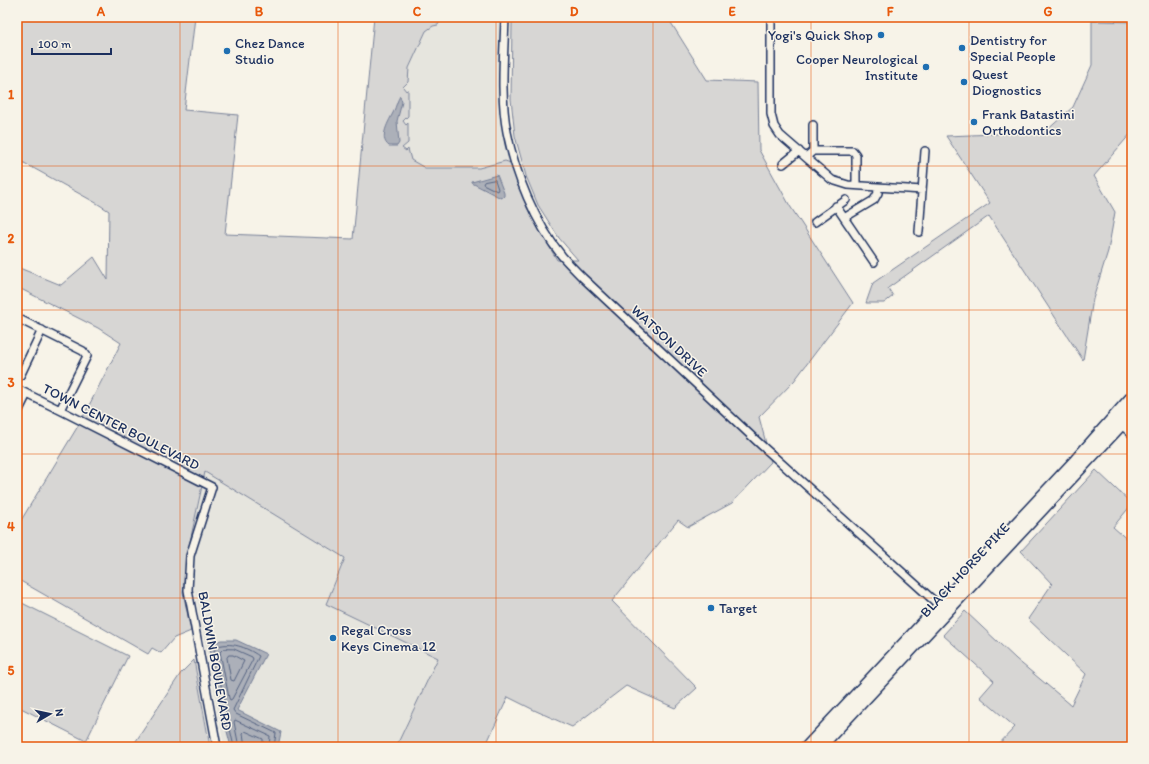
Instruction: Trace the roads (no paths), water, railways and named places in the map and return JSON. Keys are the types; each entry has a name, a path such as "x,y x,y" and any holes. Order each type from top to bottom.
{"highway":[{"name":"BLACK HORSE PIKE","path":"820,747 942,609 1117,421 1132,397"},
{"name":"BLACK HORSE PIKE","path":"1117,421 1132,413"},
{"name":"BLACK HORSE PIKE","path":"807,747 942,609"}],"street":[{"name":"WATSON DRIVE","path":"505,17 504,95 507,132 518,175 533,210 562,256 589,284 760,444 942,609"},
{"path":"771,17 771,114 774,126 780,135 832,180 848,185 922,190"},
{"path":"813,125 813,151"},
{"path":"783,164 799,151"},
{"path":"806,157 813,151 853,151 856,155 856,185"},
{"path":"919,232 924,151"},
{"path":"844,218 874,200 878,194 877,187"},
{"path":"815,222 846,200"},
{"path":"836,206 874,262"},
{"path":"17,318 83,351 87,356 60,410"},
{"path":"20,376 42,330"},
{"name":"TOWN CENTER BOULEVARD","path":"17,389 212,487"},
{"path":"17,414 27,394"},
{"path":"1117,421 1132,434"},
{"name":"BALDWIN BOULEVARD","path":"212,487 190,556 188,590 217,747"}],"water":[{"path":"400,96 402,102 397,121 399,143 397,146 389,146 384,139 384,134"},
{"path":"497,175 504,193 502,198 472,183 472,182"},
{"path":"221,640 236,640 266,654 237,710 281,732 278,747 231,747 222,712 209,645"}],"place":[{"name":"Yogi's Quick Shop","path":"881,35"},
{"name":"Dentistry for Special People","path":"962,48"},
{"name":"Chez Dance Studio","path":"227,51"},
{"name":"Cooper Neurological Institute","path":"926,67"},
{"name":"Quest Diognostics","path":"964,82"},
{"name":"Frank Batastini Orthodontics","path":"974,122"},
{"name":"Target","path":"711,608"},
{"name":"Regal Cross Keys Cinema 12","path":"333,638"}]}
